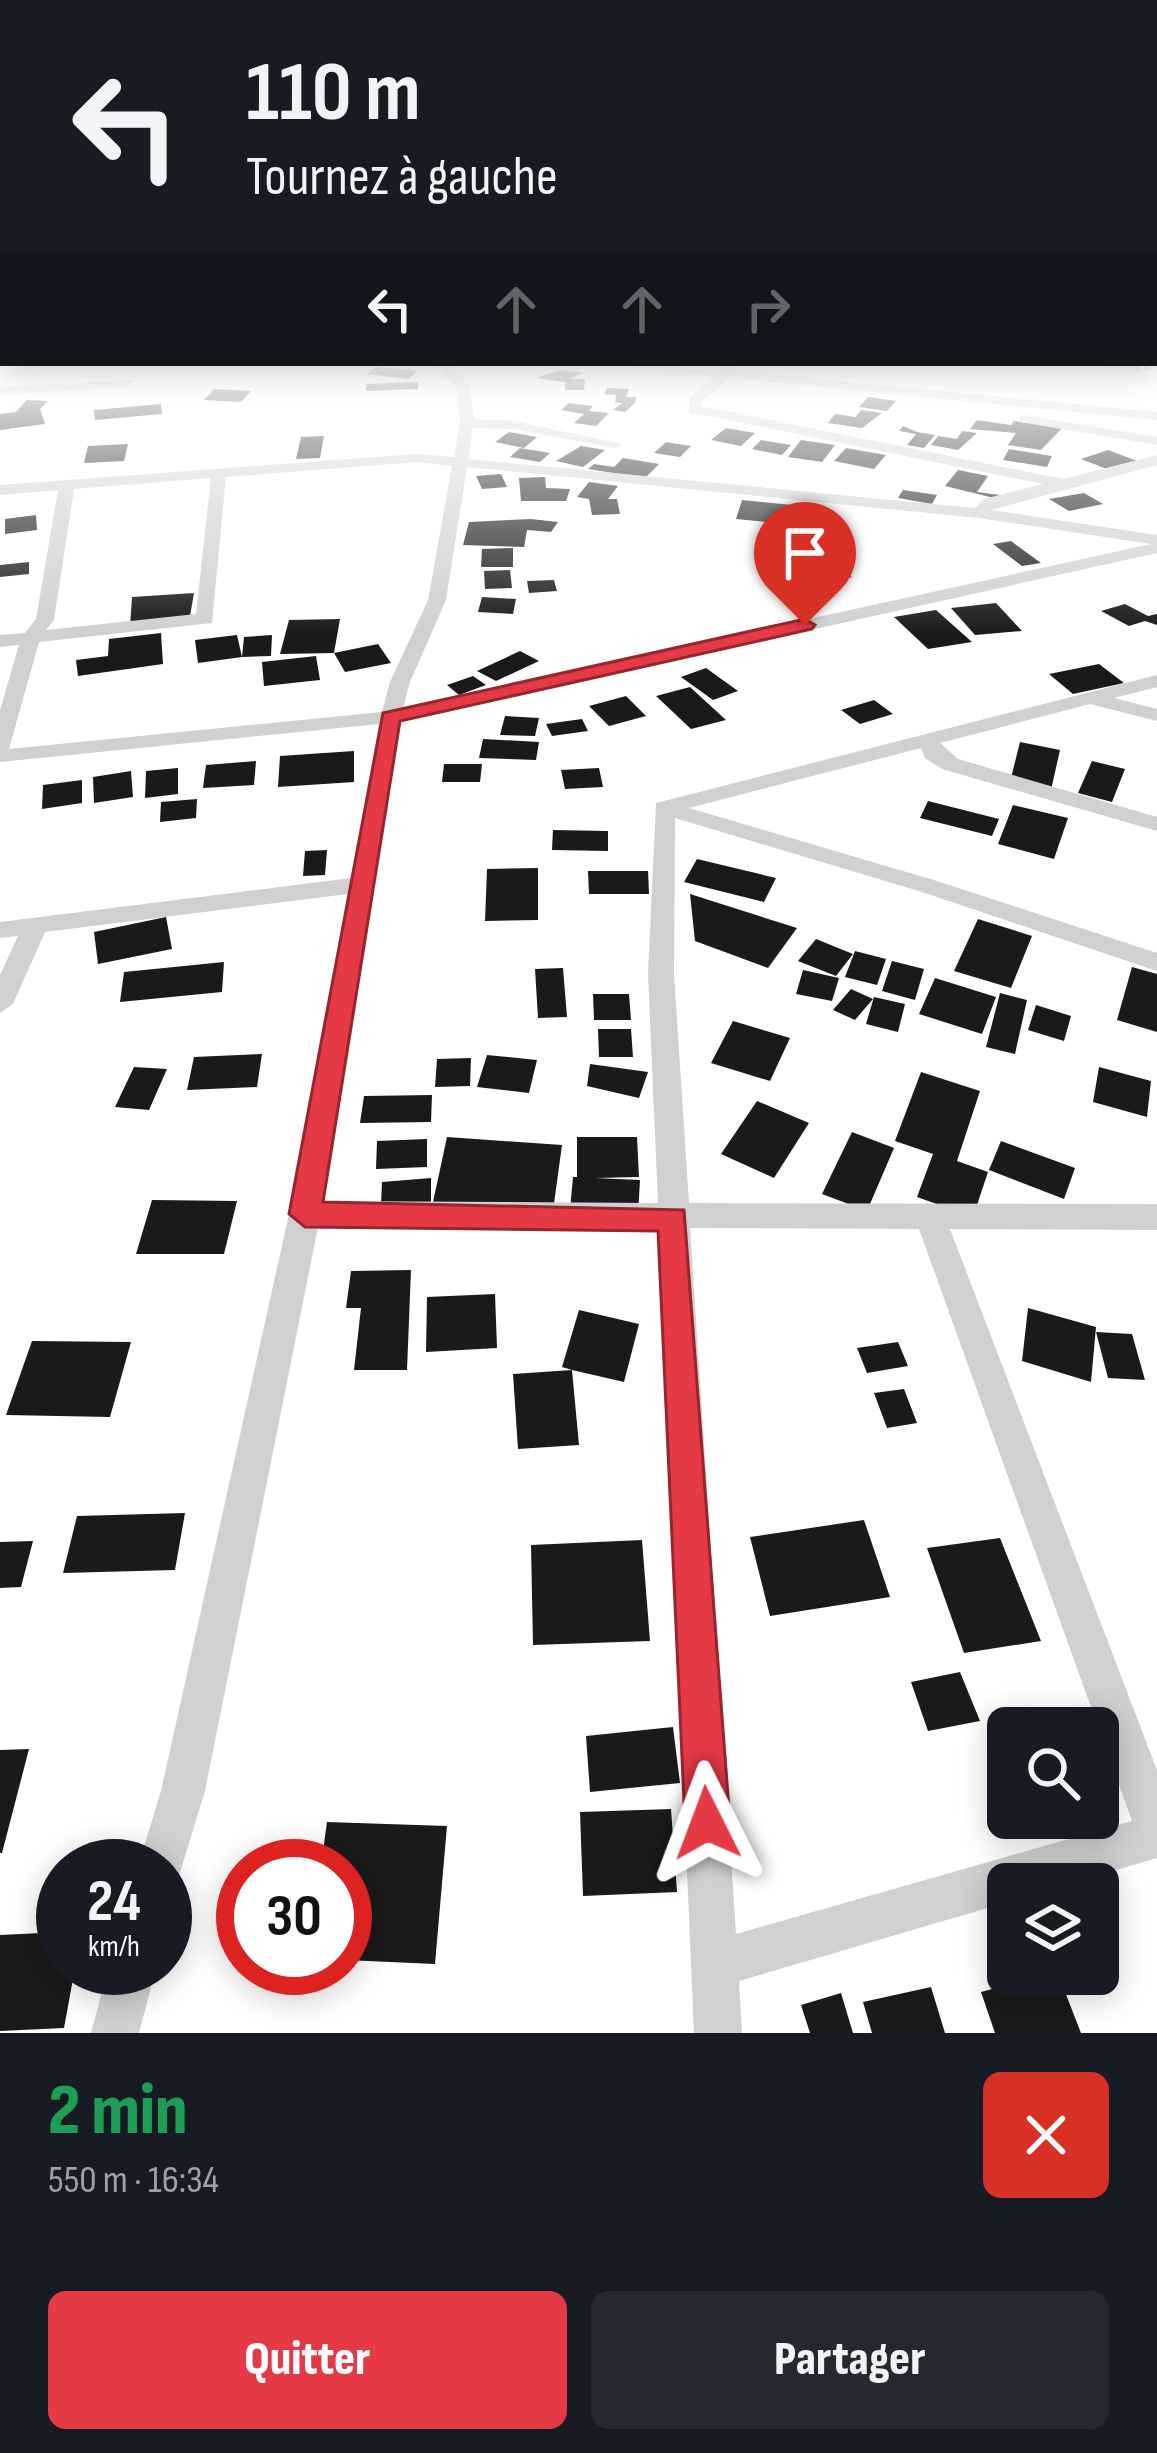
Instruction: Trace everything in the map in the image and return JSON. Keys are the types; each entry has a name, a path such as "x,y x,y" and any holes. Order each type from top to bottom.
{"street":[{"path":"168,1839 183,1791 305,1214 391,717 400,682 437,600 464,445"},
{"path":"869,445 1061,483"},
{"path":"0,490 404,459 461,461 980,513 1157,544"},
{"path":"980,513 990,502 1157,460"},
{"path":"0,641 205,619 219,472"},
{"path":"0,746 32,637 45,620 67,485"},
{"path":"0,756 391,717 1157,544"},
{"path":"664,808 1157,682"},
{"path":"1094,700 1157,715"},
{"path":"929,743 933,753 950,764 1157,824"},
{"path":"664,808 928,886 1157,962"},
{"path":"664,808 660,823 661,974 718,2033"},
{"path":"0,930 359,885"},
{"path":"0,1004 36,925"},
{"path":"305,1214 673,1219 1157,1217"},
{"path":"715,1964 1157,1832 930,1217"},
{"path":"116,2033 125,1995"}],"building":[{"path":"128,445 124,461 84,463 88,446"},
{"path":"299,445 322,445 320,458 296,459"},
{"path":"663,445 691,446 680,457 654,453"},
{"path":"756,445 791,445 782,455 752,449"},
{"path":"797,445 835,445 822,462 788,457"},
{"path":"1008,445 1046,445 1041,450"},
{"path":"581,446 605,450 583,467 556,461"},
{"path":"520,448 550,453 540,462 510,457"},
{"path":"846,448 886,455 874,469 834,461"},
{"path":"1009,449 1052,456 1047,467 1003,460"},
{"path":"1108,450 1140,462 1112,471 1081,459"},
{"path":"623,458 659,464 645,478 588,469 594,464 614,467"},
{"path":"958,470 988,476 977,492 1000,495 998,499 945,486"},
{"path":"501,474 507,487 482,489 476,476"},
{"path":"545,477 546,488 570,489 566,501 521,501 519,478"},
{"path":"589,482 618,486 608,499 617,499 620,514 592,515 589,499 577,497"},
{"path":"903,490 937,495 932,504 898,498"},
{"path":"1084,493 1103,504 1069,511 1049,499"},
{"path":"742,500 792,505 787,524 736,519"},
{"path":"36,515 37,530 5,534 5,519"},
{"path":"469,522 558,522 551,532 527,530 524,547 463,545"},
{"path":"1011,541 1041,563 1022,566 993,544"},
{"path":"513,548 513,567 481,567 482,549"},
{"path":"29,562 29,574 0,577 0,565"},
{"path":"834,564 852,577 819,584 802,570"},
{"path":"510,570 512,588 485,589 484,571"},
{"path":"554,580 557,591 529,593 527,581"},
{"path":"194,593 189,622 130,627 132,597"},
{"path":"482,597 516,599 513,614 478,612"},
{"path":"996,603 1022,631 975,635 951,608"},
{"path":"1125,604 1148,616 1157,614 1157,625 1145,621 1129,626 1101,611"},
{"path":"936,610 972,642 928,649 894,617"},
{"path":"340,619 334,653 280,654 289,620"},
{"path":"161,633 163,664 78,676 76,660 108,656 109,639"},
{"path":"237,635 242,657 198,663 195,640"},
{"path":"272,635 271,656 242,657 244,637"},
{"path":"378,644 391,663 345,672 334,653"},
{"path":"520,651 539,661 496,681 477,671"},
{"path":"316,656 320,680 264,686 262,662"},
{"path":"1099,664 1124,683 1073,694 1049,674"},
{"path":"706,668 738,691 713,700 681,677"},
{"path":"473,676 486,685 459,695 447,685"},
{"path":"690,687 726,720 691,729 656,696"},
{"path":"626,696 646,716 609,726 589,706"},
{"path":"874,700 893,714 860,724 841,710"},
{"path":"505,716 539,718 535,736 500,735"},
{"path":"582,719 588,731 552,736 546,724"},
{"path":"483,739 539,742 536,760 479,758"},
{"path":"1020,742 1060,750 1051,790 1010,782"},
{"path":"354,751 354,782 278,787 280,756"},
{"path":"256,761 254,785 203,788 206,765"},
{"path":"1092,761 1125,769 1112,802 1078,793"},
{"path":"444,764 482,764 480,782 442,782"},
{"path":"178,768 178,794 145,798 146,771"},
{"path":"599,768 603,787 565,789 561,770"},
{"path":"131,771 133,797 94,803 93,777"},
{"path":"82,780 82,803 42,809 43,785"},
{"path":"197,799 196,818 160,822 161,802"},
{"path":"928,801 999,819 992,836 920,818"},
{"path":"1013,805 1068,818 1054,859 998,844"},
{"path":"553,830 608,831 608,851 552,850"},
{"path":"327,850 325,875 303,876 305,851"},
{"path":"697,859 776,878 764,902 684,882"},
{"path":"538,868 538,920 485,921 487,869"},
{"path":"588,871 648,871 649,894 589,894"},
{"path":"690,894 797,928 768,968 695,941"},
{"path":"166,917 172,949 98,964 94,932"},
{"path":"978,919 1032,936 1011,988 954,971"},
{"path":"816,939 853,954 836,976 798,961"},
{"path":"855,951 886,959 877,985 845,977"},
{"path":"892,961 924,969 915,1000 882,991"},
{"path":"224,962 222,992 120,1002 124,972"},
{"path":"1132,967 1157,974 1157,1032 1117,1020"},
{"path":"563,968 567,1017 538,1018 535,969"},
{"path":"803,970 839,978 832,1001 796,994"},
{"path":"935,978 996,997 982,1034 919,1014"},
{"path":"851,989 873,999 855,1020 833,1010"},
{"path":"1000,993 1027,1000 1015,1054 986,1047"},
{"path":"593,994 629,994 631,1020 594,1020"},
{"path":"874,997 905,1004 898,1032 866,1024"},
{"path":"1036,1005 1071,1016 1064,1041 1028,1030"},
{"path":"733,1021 790,1038 770,1081 711,1063"},
{"path":"598,1029 631,1029 633,1057 599,1057"},
{"path":"262,1054 257,1087 187,1090 194,1057"},
{"path":"487,1055 537,1060 529,1093 477,1087"},
{"path":"471,1058 470,1086 435,1087 437,1059"},
{"path":"590,1064 648,1072 639,1098 587,1086"},
{"path":"134,1067 167,1069 149,1110 115,1107"},
{"path":"1099,1067 1151,1081 1147,1117 1093,1102"},
{"path":"921,1072 980,1091 957,1161 988,1172 973,1217 917,1197 933,1154 895,1141"},
{"path":"432,1095 431,1122 360,1123 364,1096"},
{"path":"757,1101 809,1123 774,1178 721,1154"},
{"path":"852,1132 894,1148 867,1211 822,1194"},
{"path":"447,1137 562,1145 553,1211 433,1202"},
{"path":"577,1137 637,1137 639,1177 595,1178 640,1180 638,1215 570,1210 573,1177 577,1177"},
{"path":"427,1139 427,1167 376,1169 377,1141"},
{"path":"1001,1141 1075,1168 1064,1199 989,1170"},
{"path":"431,1178 431,1202 381,1205 382,1182"},
{"path":"152,1200 237,1201 224,1254 136,1254"},
{"path":"411,1270 407,1370 354,1370 361,1308 346,1308 351,1271"},
{"path":"495,1294 497,1348 426,1352 427,1297"},
{"path":"1028,1308 1096,1327 1091,1382 1022,1361"},
{"path":"579,1310 639,1324 624,1382 562,1367"},
{"path":"1096,1332 1132,1334 1145,1380 1108,1378"},
{"path":"32,1341 131,1342 110,1417 6,1415"},
{"path":"898,1342 908,1366 867,1373 857,1348"},
{"path":"572,1370 579,1445 518,1449 513,1374"},
{"path":"904,1389 917,1423 887,1428 874,1393"},
{"path":"185,1513 175,1570 63,1573 77,1516"},
{"path":"864,1520 890,1597 770,1616 750,1537"},
{"path":"1000,1538 1041,1641 964,1653 927,1548"},
{"path":"642,1540 650,1641 533,1645 531,1545"},
{"path":"33,1541 21,1587 0,1588 0,1542"},
{"path":"960,1672 980,1721 928,1731 911,1682"},
{"path":"673,1727 680,1783 590,1792 586,1736"},
{"path":"29,1749 2,1853 0,1853 0,1750"},
{"path":"671,1809 677,1892 583,1896 580,1812"},
{"path":"327,1822 447,1826 435,1964 372,1961 372,1839 325,1839"},
{"path":"36,1933 36,1995 70,1995 64,2028 0,2031 0,1935"},
{"path":"931,1987 945,2033 872,2033 863,2002"},
{"path":"981,1992 1066,1995 1081,2033 995,2033"},
{"path":"841,1993 853,2033 810,2033 801,2005"}],"route":[{"path":"707,1823 673,1219 305,1214 346,952 391,717 805,625"}]}
